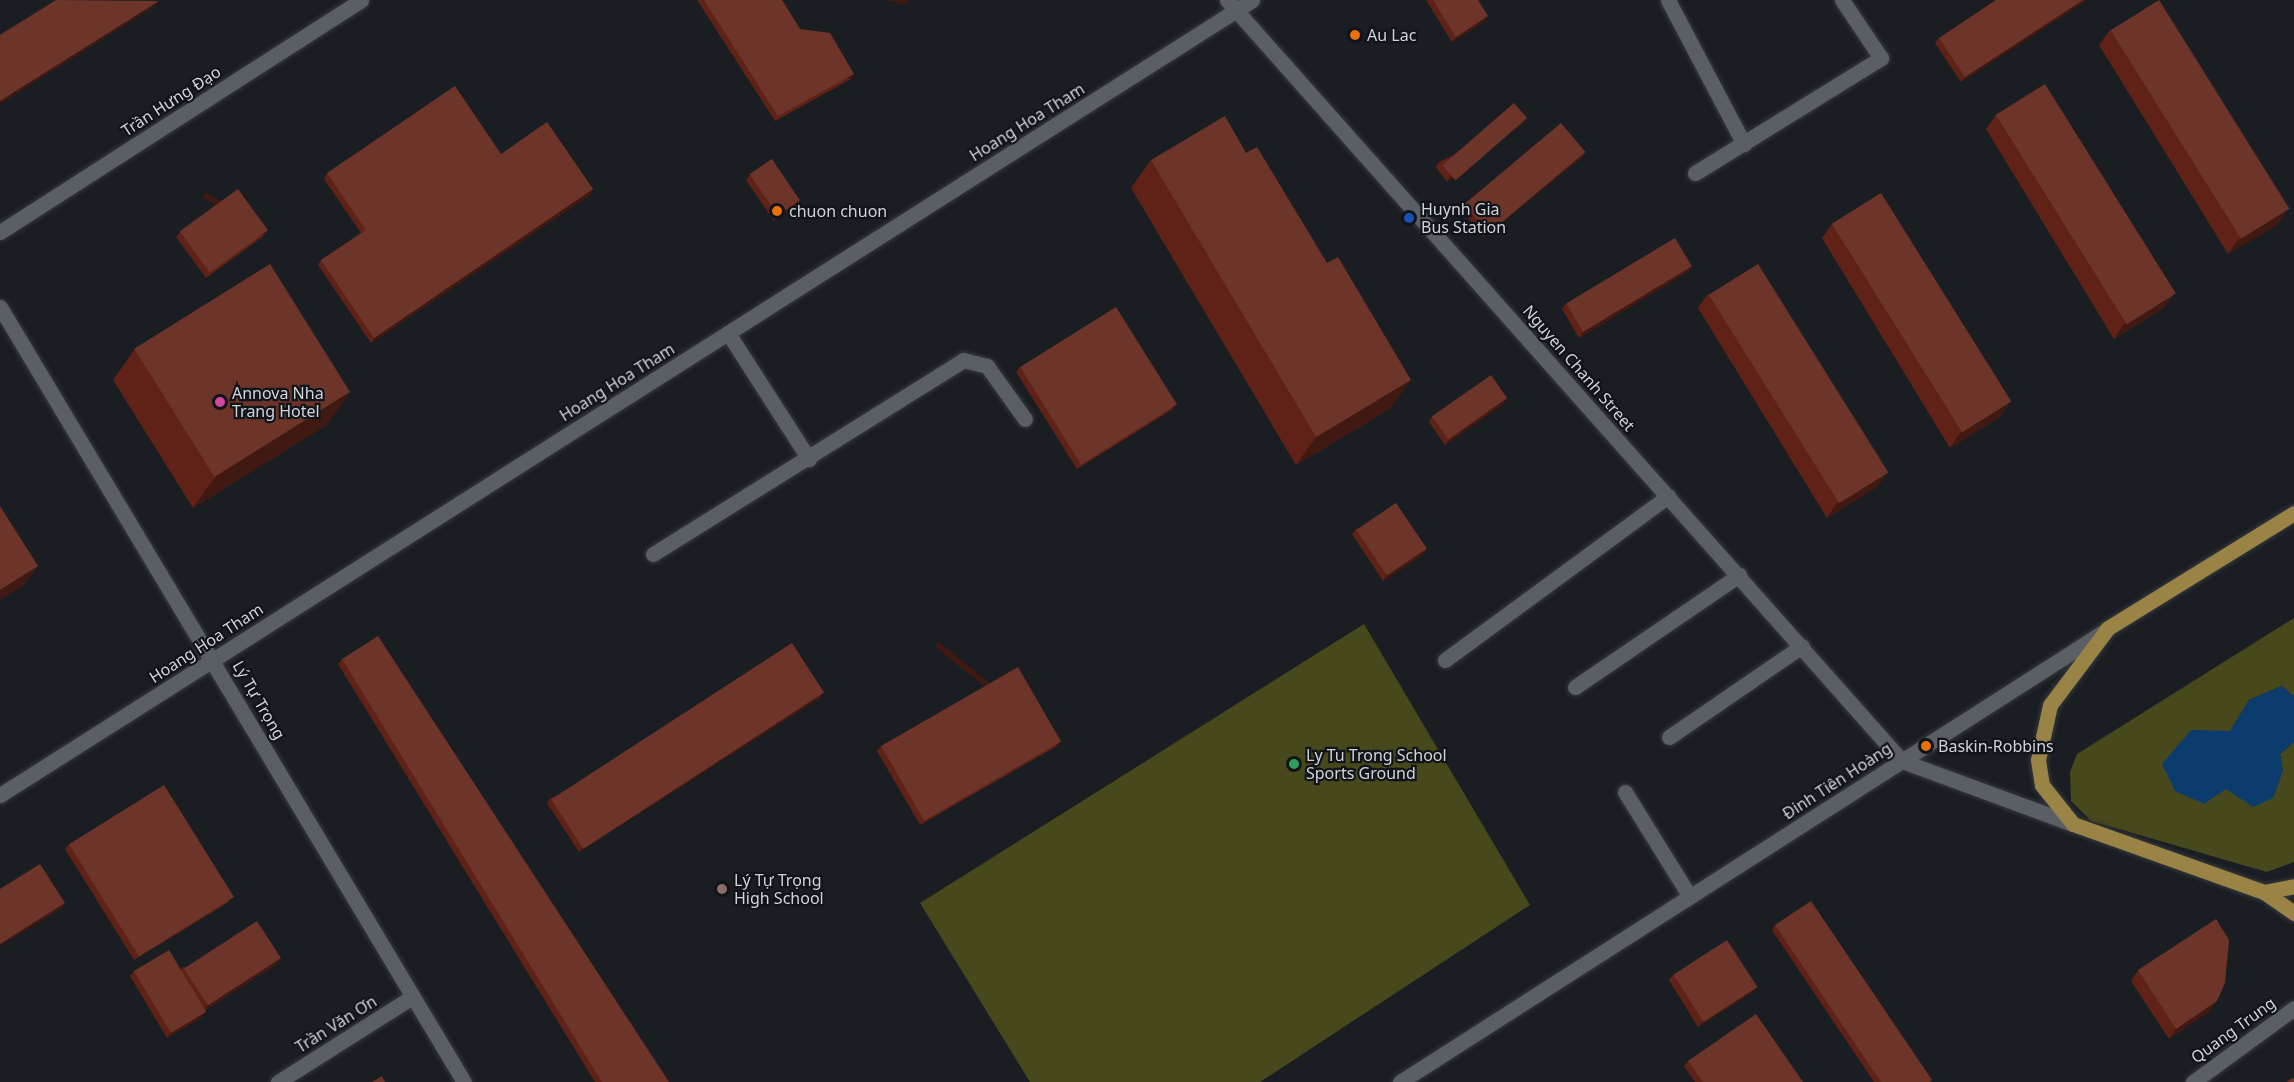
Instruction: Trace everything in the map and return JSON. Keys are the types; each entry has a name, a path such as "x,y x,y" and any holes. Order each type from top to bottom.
{"main road":[{"name":"Đinh Tiên Hoàng","path":"2108,628 2294,513"},
{"path":"2108,628 2050,705 2038,759 2042,785 2055,808 2073,824 2264,892 2294,913"},
{"path":"2264,892 2294,886"}],"street":[{"name":"Trần Hưng Đạo","path":"0,232 361,0"},
{"name":"Hoang Hoa Tham","path":"0,795 728,333 1232,5 1252,0"},
{"path":"1668,0 1744,144"},
{"path":"1695,173 1881,58 1842,0"},
{"name":"Nguyen Chanh Street","path":"1232,5 1740,575 1902,761"},
{"name":"Lý Tự Trọng","path":"0,307 214,659 464,1082"},
{"path":"728,333 809,459"},
{"path":"653,554 809,459 963,360 987,366 1025,419"},
{"path":"1445,660 1668,496"},
{"path":"1575,687 1740,575"},
{"name":"Đinh Tiên Hoàng","path":"1400,1082 2108,628"},
{"path":"1669,737 1802,646"},
{"path":"1902,761 2073,824"},
{"path":"1625,792 1690,897"},
{"name":"Trần Văn Ơn","path":"278,1082 412,997"},
{"name":"Quang Trung","path":"2193,1082 2294,1008"}],"shaded area":[{"path":"2294,618 2294,697 2282,686 2249,700 2230,732 2191,730 2225,789 2283,771 2280,754 2294,742 2294,862 2267,872 2091,821 2071,801 2070,772 2077,754"},
{"name":"Ly Tu Trong School Sports Ground","path":"1364,624 1530,905 1260,1082 1030,1082 920,903"}],"water":[{"path":"2282,686 2294,697 2294,742 2280,754 2283,771 2273,798 2253,807 2226,789 2204,804 2175,791 2162,764 2191,730 2230,731 2249,700"}],"building":[{"path":"56,0 159,1 0,101 0,35"},
{"path":"704,0 782,0 800,29 830,33 854,74 778,116"},
{"path":"1433,0 1478,0 1488,16 1456,37"},
{"path":"1996,0 2083,0 1965,77 1939,38"},
{"path":"2159,0 2289,209 2241,239 2111,30"},
{"path":"2045,84 2176,293 2127,324 1996,115"},
{"path":"455,86 501,154 547,122 593,189 374,338 321,260 366,230 327,173"},
{"path":"1514,103 1527,118 1455,180 1442,165"},
{"path":"1225,116 1246,153 1257,147 1327,263 1338,257 1411,380 1316,437 1151,160"},
{"path":"1561,123 1585,152 1489,233 1464,204"},
{"path":"772,159 800,200 778,216 750,174"},
{"path":"238,189 268,230 210,273 180,231"},
{"path":"1881,193 2011,402 1962,432 1832,224"},
{"path":"1675,238 1692,266 1583,332 1566,303"},
{"name":"Annova Nha Trang Hotel","path":"270,264 350,392 214,477 134,349"},
{"path":"1758,264 1888,473 1839,503 1709,295"},
{"path":"1116,307 1177,405 1081,464 1020,367"},
{"path":"1491,375 1507,398 1448,439 1432,416"},
{"path":"1396,503 1427,549 1387,575 1356,530"},
{"path":"0,506 38,566 0,590"},
{"path":"378,636 669,1082 602,1082 342,659"},
{"path":"792,643 824,692 583,849 551,799"},
{"path":"1018,667 1061,741 924,820 881,746"},
{"path":"164,785 234,897 139,956 69,844"},
{"path":"40,864 65,903 0,944 0,889"},
{"path":"1811,901 1932,1080 1929,1082 1881,1082 1775,925"},
{"path":"2216,919 2229,940 2225,983 2217,1001 2176,1029 2138,970"},
{"path":"257,921 281,958 208,1005 184,968"},
{"path":"1727,940 1757,987 1704,1022 1673,975"},
{"path":"169,950 206,1012 171,1033 134,971"},
{"path":"1756,1014 1803,1082 1703,1082 1688,1061"},
{"path":"382,1076 385,1082 372,1082"}],"place":[{"name":"Au Lac","path":"1355,35"},
{"name":"chuon chuon","path":"777,211"},
{"name":"Huynh Gia Bus Station","path":"1409,218"},
{"name":"Annova Nha Trang Hotel","path":"220,402"},
{"name":"Baskin-Robbins","path":"1926,746"},
{"name":"Ly Tu Trong School Sports Ground","path":"1294,764"},
{"name":"Lý Tự Trọng High School","path":"722,889"}]}
